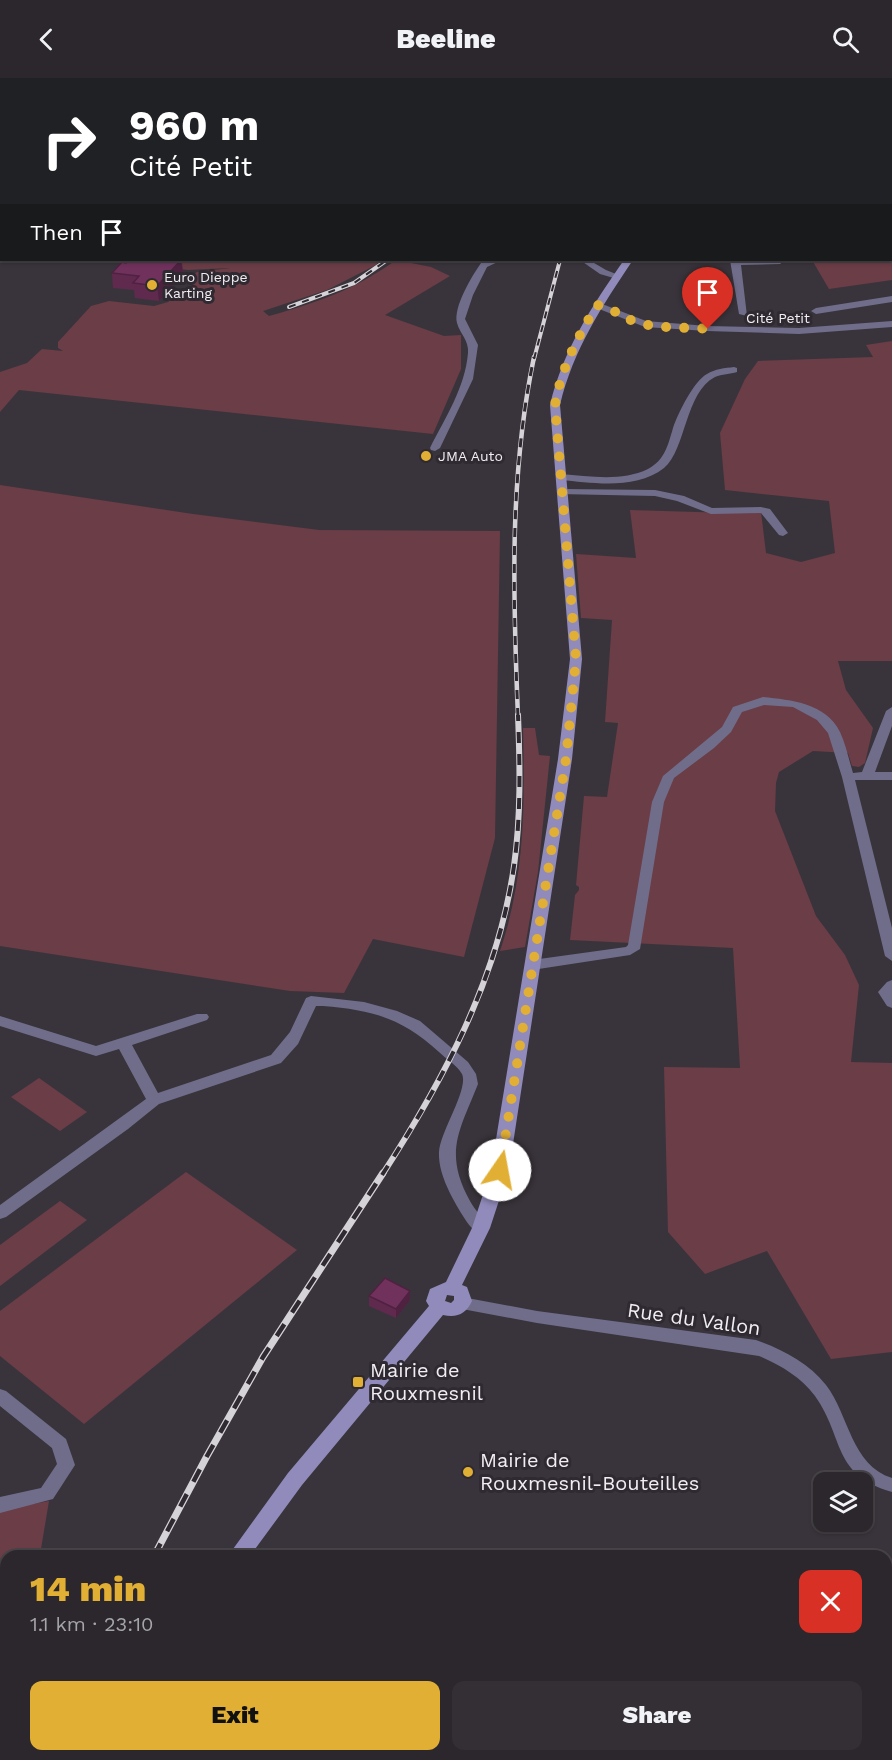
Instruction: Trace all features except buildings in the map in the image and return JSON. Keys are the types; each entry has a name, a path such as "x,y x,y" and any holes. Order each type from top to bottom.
{"main road":[{"path":"242,1550 295,1479 439,1307 435,1301 436,1294 443,1289 457,1296 495,1190 506,1142 566,759 576,659 555,405 561,375 573,347 597,305 627,261"}],"street":[{"path":"435,448 460,398 473,355 472,337 462,324 463,309 484,265 495,261"},
{"path":"586,261 603,272 617,276"},
{"path":"744,314 735,261 780,261"},
{"path":"816,311 892,298"},
{"name":"Cité Petit","path":"597,305 613,309 630,319 645,324 745,332 817,332 892,324"},
{"path":"561,477 625,479 641,475 662,465 672,455 682,416 707,377 715,373 734,370"},
{"path":"563,492 655,493 680,498 711,511 761,510 766,511 783,533"},
{"path":"532,965 630,951 635,946 658,802 669,776 711,745 727,729 737,710 764,701 796,704 821,717 834,732 849,777 892,956"},
{"path":"867,775 892,711"},
{"path":"849,777 892,776"},
{"path":"892,985 885,992 892,1003"},
{"path":"0,1213 123,1125 154,1100 276,1059 285,1052 306,1017 311,1001 346,1002 410,1022 425,1031 468,1072 471,1084 446,1152 462,1203 471,1219 481,1228"},
{"path":"1,1023 96,1051 202,1017"},
{"path":"123,1043 154,1100"},
{"name":"Rue du Vallon","path":"457,1296 549,1319 756,1347 782,1357 808,1377 822,1392 849,1447 870,1476 892,1485"},
{"path":"0,1396 60,1444 66,1465 47,1494 0,1505"}],"shaded area":[{"path":"136,261 379,261 376,265 327,290 263,311 269,316 336,294 394,261 431,267 450,276 385,315 444,336 461,335 461,369 433,434 19,390 0,412 0,372 27,363 42,349 63,351 58,348 58,342 91,306 109,301 154,306 168,302 193,286 192,276 197,272 230,268 188,270 133,263"},
{"path":"813,261 892,261 892,280 829,289"},
{"path":"892,341 892,661 838,661 846,690 873,728 865,763 859,767 852,766 848,753 813,751 779,772 776,783 775,811 816,916 845,955 859,985 851,1062 892,1063 892,1352 831,1359 767,1251 705,1274 668,1232 664,1067 740,1068 733,948 570,940 575,895 579,890 576,885 584,796 607,797 618,723 605,722 612,620 581,618 576,554 636,558 630,510 761,512 766,553 801,562 835,553 829,501 725,490 720,433 745,379 758,361 873,357 866,345"},
{"path":"0,485 319,530 500,531 495,838 464,957 373,939 344,993 290,991 0,946"},
{"path":"523,728 535,728 539,755 550,756 538,872 525,947 500,951 514,896 522,841"},
{"path":"39,1078 87,1112 60,1131 11,1097"},
{"path":"186,1172 297,1250 84,1424 0,1356 0,1311"},
{"path":"60,1201 87,1220 0,1286 0,1245"},
{"path":"49,1501 41,1550 0,1550 0,1510"}],"railway":[{"path":"289,307 354,283 386,261"},
{"path":"534,359 560,261"},
{"path":"518,717 515,536 520,446 534,357"},
{"path":"382,1175 446,1066 465,1028 495,949 514,866 518,828 518,715"},
{"path":"157,1550 263,1357 383,1173"}],"place":[{"name":"Euro Dieppe Karting","path":"152,285"},
{"name":"JMA Auto","path":"426,456"},
{"name":"Mairie de Rouxmesnil","path":"358,1382"},
{"name":"Mairie de Rouxmesnil-Bouteilles","path":"468,1472"}],"route":[{"path":"500,1170 566,759 576,659 564,501 557,451 555,405 561,375 573,347 597,305 613,309 636,322 645,324 708,329"}]}
